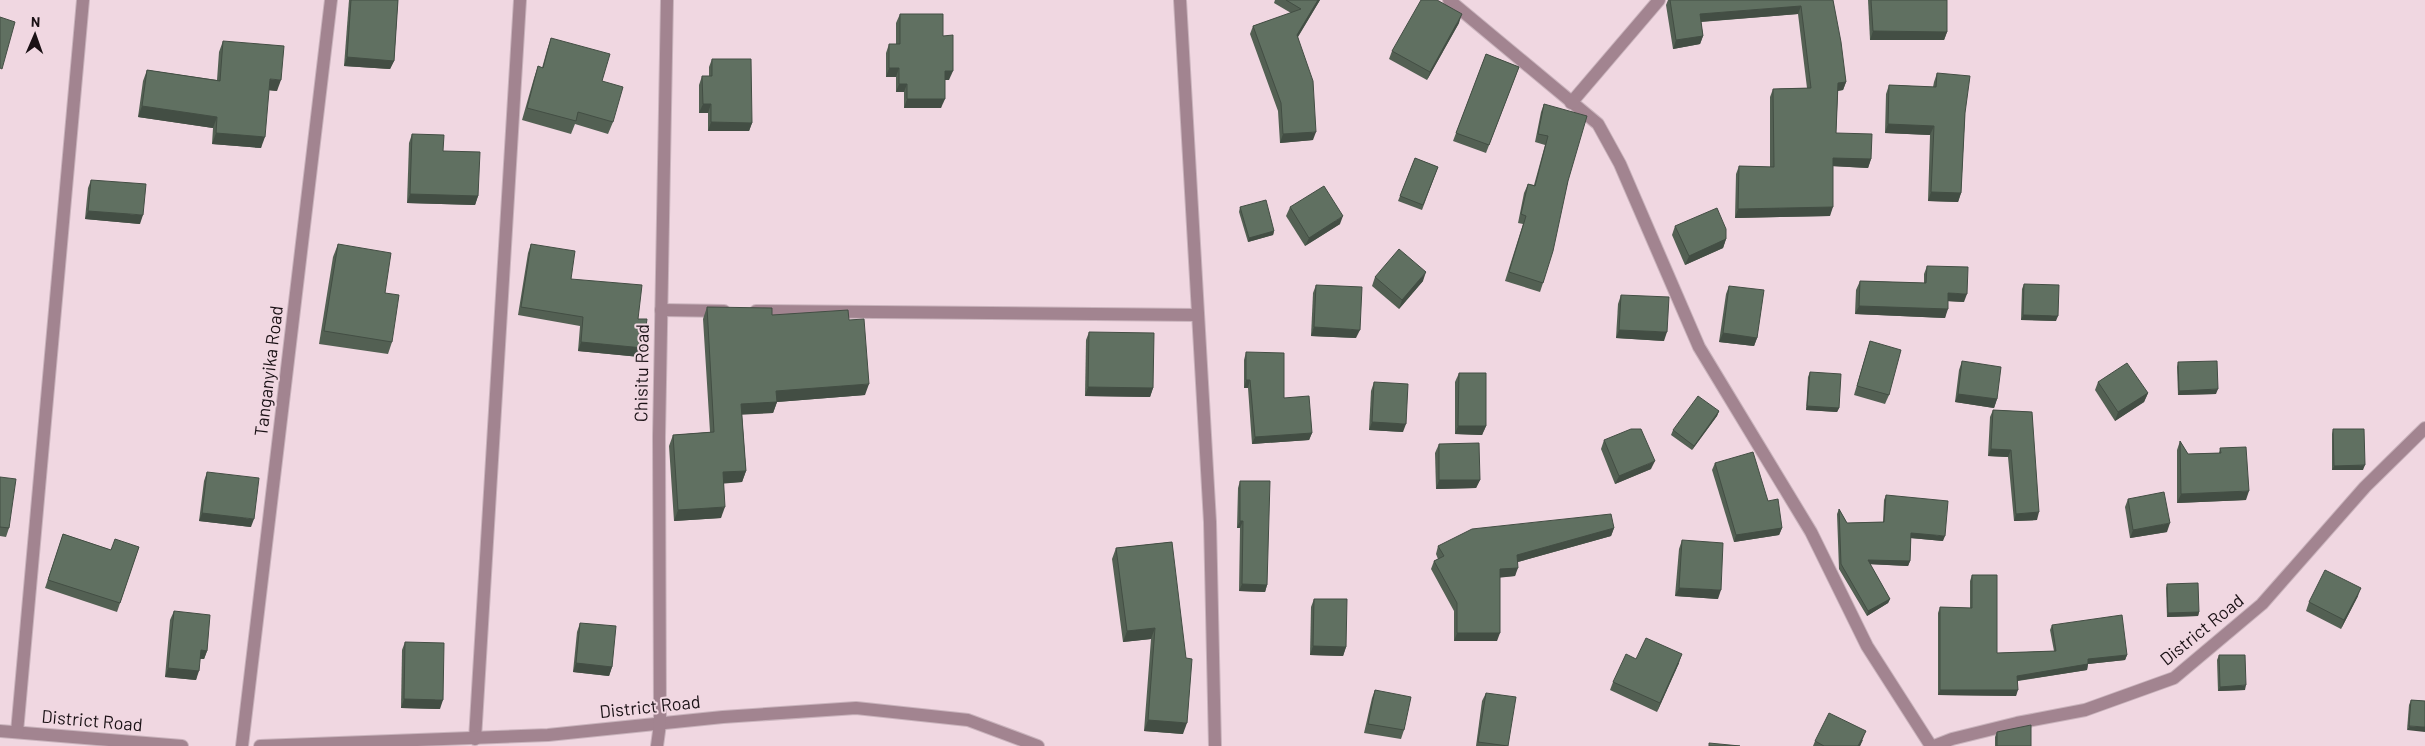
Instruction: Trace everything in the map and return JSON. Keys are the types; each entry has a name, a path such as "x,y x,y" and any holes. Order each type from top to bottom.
{"street":[{"path":"18,732 83,0"},
{"name":"Tanganyika Road","path":"242,746 331,0"},
{"path":"475,739 520,0"},
{"name":"Chisitu Road","path":"657,746 660,724 659,437 667,0"},
{"path":"1180,0 1210,522 1215,746"},
{"path":"1449,0 1598,124 1620,164 1699,347 1811,532 1867,646 1932,746"},
{"path":"1572,103 1659,0"},
{"path":"661,310 1198,315"},
{"name":"District Road","path":"1932,746 2017,722 2085,710 2174,678 2262,604 2365,487 2425,428"},
{"name":"District Road","path":"260,746 548,735 856,708 968,720 1038,746"},
{"name":"District Road","path":"0,730 182,746"}],"building":[{"path":"351,0 398,0 394,61 347,57"},
{"path":"1286,0 1318,0 1297,35 1313,81 1316,132 1283,134 1281,103 1253,26 1301,9"},
{"path":"1421,0 1437,0 1462,14 1430,72 1392,51"},
{"path":"1670,0 1833,0 1846,82 1838,83 1836,133 1872,134 1871,159 1833,158 1833,207 1738,209 1739,166 1774,167 1773,89 1811,88 1801,6 1700,14 1703,36 1676,40"},
{"path":"1871,0 1947,0 1947,32 1873,31"},
{"path":"900,14 943,14 943,36 953,35 953,71 945,71 945,99 907,99 907,84 899,84 899,68 889,68 889,44 900,44"},
{"path":"0,17 15,22 2,69 0,68"},
{"path":"551,38 610,54 602,81 623,87 613,122 578,112 576,121 527,108 538,66 543,68"},
{"path":"223,41 284,46 281,80 270,79 265,137 216,133 217,117 142,106 147,70 220,81"},
{"path":"1486,54 1519,67 1489,145 1456,133"},
{"path":"712,59 751,59 752,123 711,122 711,104 703,104 702,76 712,76"},
{"path":"1937,73 1970,76 1965,113 1961,193 1931,192 1934,126 1888,124 1889,85 1936,87"},
{"path":"1544,104 1587,116 1568,181 1553,251 1543,283 1509,272 1526,216 1521,214 1528,184 1535,186 1548,136 1538,134"},
{"path":"412,134 444,135 443,151 480,152 478,196 410,194"},
{"path":"1415,158 1438,167 1423,205 1400,196"},
{"path":"91,180 146,184 143,215 88,211"},
{"path":"1324,186 1343,216 1309,238 1290,207"},
{"path":"1266,200 1274,231 1249,238 1240,207"},
{"path":"1717,208 1726,229 1726,239 1689,256 1675,226"},
{"path":"338,244 391,253 385,293 399,295 392,342 324,331"},
{"path":"531,244 575,251 571,279 642,285 638,319 647,319 643,348 581,342 583,317 521,307"},
{"path":"1399,249 1426,272 1402,300 1375,277"},
{"path":"1927,266 1968,267 1967,294 1948,293 1948,309 1859,306 1860,281 1926,283"},
{"path":"2024,284 2059,285 2058,316 2023,315"},
{"path":"1316,285 1362,287 1360,330 1314,327"},
{"path":"1729,286 1764,290 1757,338 1723,333"},
{"path":"1621,295 1669,297 1667,332 1619,330"},
{"path":"707,307 772,308 772,315 848,310 849,320 864,319 869,384 776,391 777,402 741,404 746,471 723,472 725,507 678,510 673,435 714,432"},
{"path":"1089,332 1154,333 1153,388 1088,387"},
{"path":"1870,341 1901,350 1889,395 1857,386"},
{"path":"1246,352 1284,353 1284,398 1309,396 1312,433 1255,437 1250,380 1246,380"},
{"path":"1962,361 2001,367 1997,399 1958,394"},
{"path":"2217,361 2218,389 2179,391 2178,362"},
{"path":"2127,363 2148,393 2118,412 2098,382"},
{"path":"1810,372 1841,374 1839,408 1807,406"},
{"path":"1459,373 1486,373 1486,426 1458,426"},
{"path":"1374,382 1408,384 1406,424 1372,422"},
{"path":"1698,396 1719,411 1694,446 1673,430"},
{"path":"1993,410 2032,412 2039,512 2016,514 2011,450 1991,449"},
{"path":"1631,429 1641,429 1655,461 1619,476 1604,440"},
{"path":"2333,429 2364,429 2365,465 2334,466"},
{"path":"2180,441 2188,454 2221,453 2220,448 2246,447 2249,491 2181,494"},
{"path":"1479,443 1480,480 1439,480 1439,444"},
{"path":"1753,452 1768,501 1778,499 1782,528 1736,535 1715,463"},
{"path":"207,472 259,478 254,519 202,513"},
{"path":"0,477 16,479 9,528 0,527"},
{"path":"1240,481 1270,481 1267,585 1242,584 1243,521 1240,521"},
{"path":"2164,492 2170,523 2133,530 2128,499"},
{"path":"1886,495 1948,501 1945,536 1911,533 1910,561 1868,560 1890,599 1868,611 1841,564 1839,509 1847,523 1884,522"},
{"path":"1611,514 1614,528 1517,555 1518,568 1500,569 1500,633 1457,633 1457,603 1434,561 1444,556 1438,546 1472,529"},
{"path":"63,534 111,550 115,539 139,547 120,603 48,580"},
{"path":"1682,540 1723,543 1721,590 1679,588"},
{"path":"1172,542 1186,658 1192,659 1187,723 1148,720 1155,628 1127,631 1116,548"},
{"path":"2325,570 2361,588 2344,620 2309,602"},
{"path":"1972,575 1997,575 1997,653 2056,651 2052,625 2122,615 2127,655 2088,659 2088,664 2017,676 2018,690 1940,690 1940,607 1972,608"},
{"path":"2198,583 2199,612 2168,613 2167,584"},
{"path":"1314,599 1347,599 1346,647 1313,646"},
{"path":"174,611 210,615 207,651 201,650 199,671 168,668"},
{"path":"580,623 616,626 612,667 576,663"},
{"path":"1646,638 1682,654 1660,703 1613,682 1626,654 1636,659"},
{"path":"405,642 444,643 443,700 404,699"},
{"path":"2219,655 2245,655 2246,685 2220,687"},
{"path":"1375,690 1411,697 1404,730 1368,724"},
{"path":"1486,693 1516,697 1508,746 1478,742"},
{"path":"2411,700 2425,701 2425,727 2409,726"},
{"path":"1829,713 1866,731 1858,746 1824,746 1815,741"},
{"path":"2031,725 2031,746 1997,746 1997,732"},
{"path":"1709,743 1740,746 1709,746"}]}
